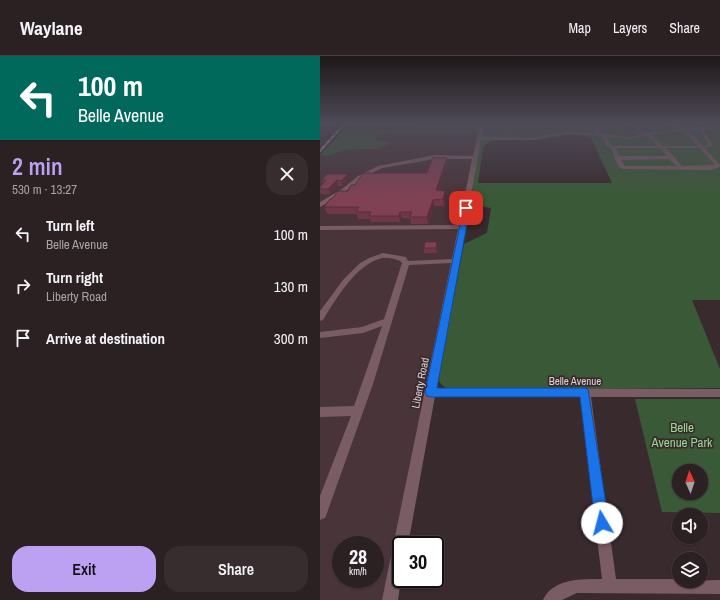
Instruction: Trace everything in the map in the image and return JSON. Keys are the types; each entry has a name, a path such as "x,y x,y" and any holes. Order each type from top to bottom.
{"street":[{"name":"Liberty Road","path":"390,600 478,148"},
{"path":"614,148 622,167 627,168 711,168 718,166 704,148"},
{"path":"663,148 681,168"},
{"path":"320,205 344,190 360,176 380,167 435,157 476,158"},
{"path":"618,158 671,157"},
{"path":"320,228 463,227"},
{"path":"320,318 350,276 370,261 382,255 403,259 406,263 456,261"},
{"path":"320,513 368,384 406,263"},
{"path":"320,335 363,330 387,321"},
{"name":"Belle Avenue","path":"431,392 720,393"},
{"path":"585,392 610,586"},
{"path":"320,412 358,411"},
{"path":"551,600 560,592 577,586 720,587"}],"shaded area":[{"path":"475,148 397,536 392,536 392,560 384,600 320,600 320,155 328,156 344,150"}],"green space":[{"path":"326,148 378,148 344,150 328,156 320,155"},
{"path":"479,148 483,148 478,183 612,183 596,148 720,148 720,300 692,300 720,369 720,388 447,389 438,379 464,244 487,233 491,208 472,205 472,186"},
{"name":"Belle Avenue Park","path":"635,399 720,399 720,513 708,513 708,508 672,508 672,512 662,512"}],"building":[{"path":"433,157 447,158 436,190 445,191 443,199 433,200 427,217 409,217 412,212 400,212 399,216 369,216 371,212 356,212 359,207 324,207 338,191 348,191 351,185 355,185 363,173 427,173"},
{"path":"327,174 348,174 341,181 337,180 328,189 320,189 326,180 322,180"},
{"path":"425,242 437,242 436,248 424,248"}],"route":[{"path":"466,208 431,392 585,392 602,523"}]}
